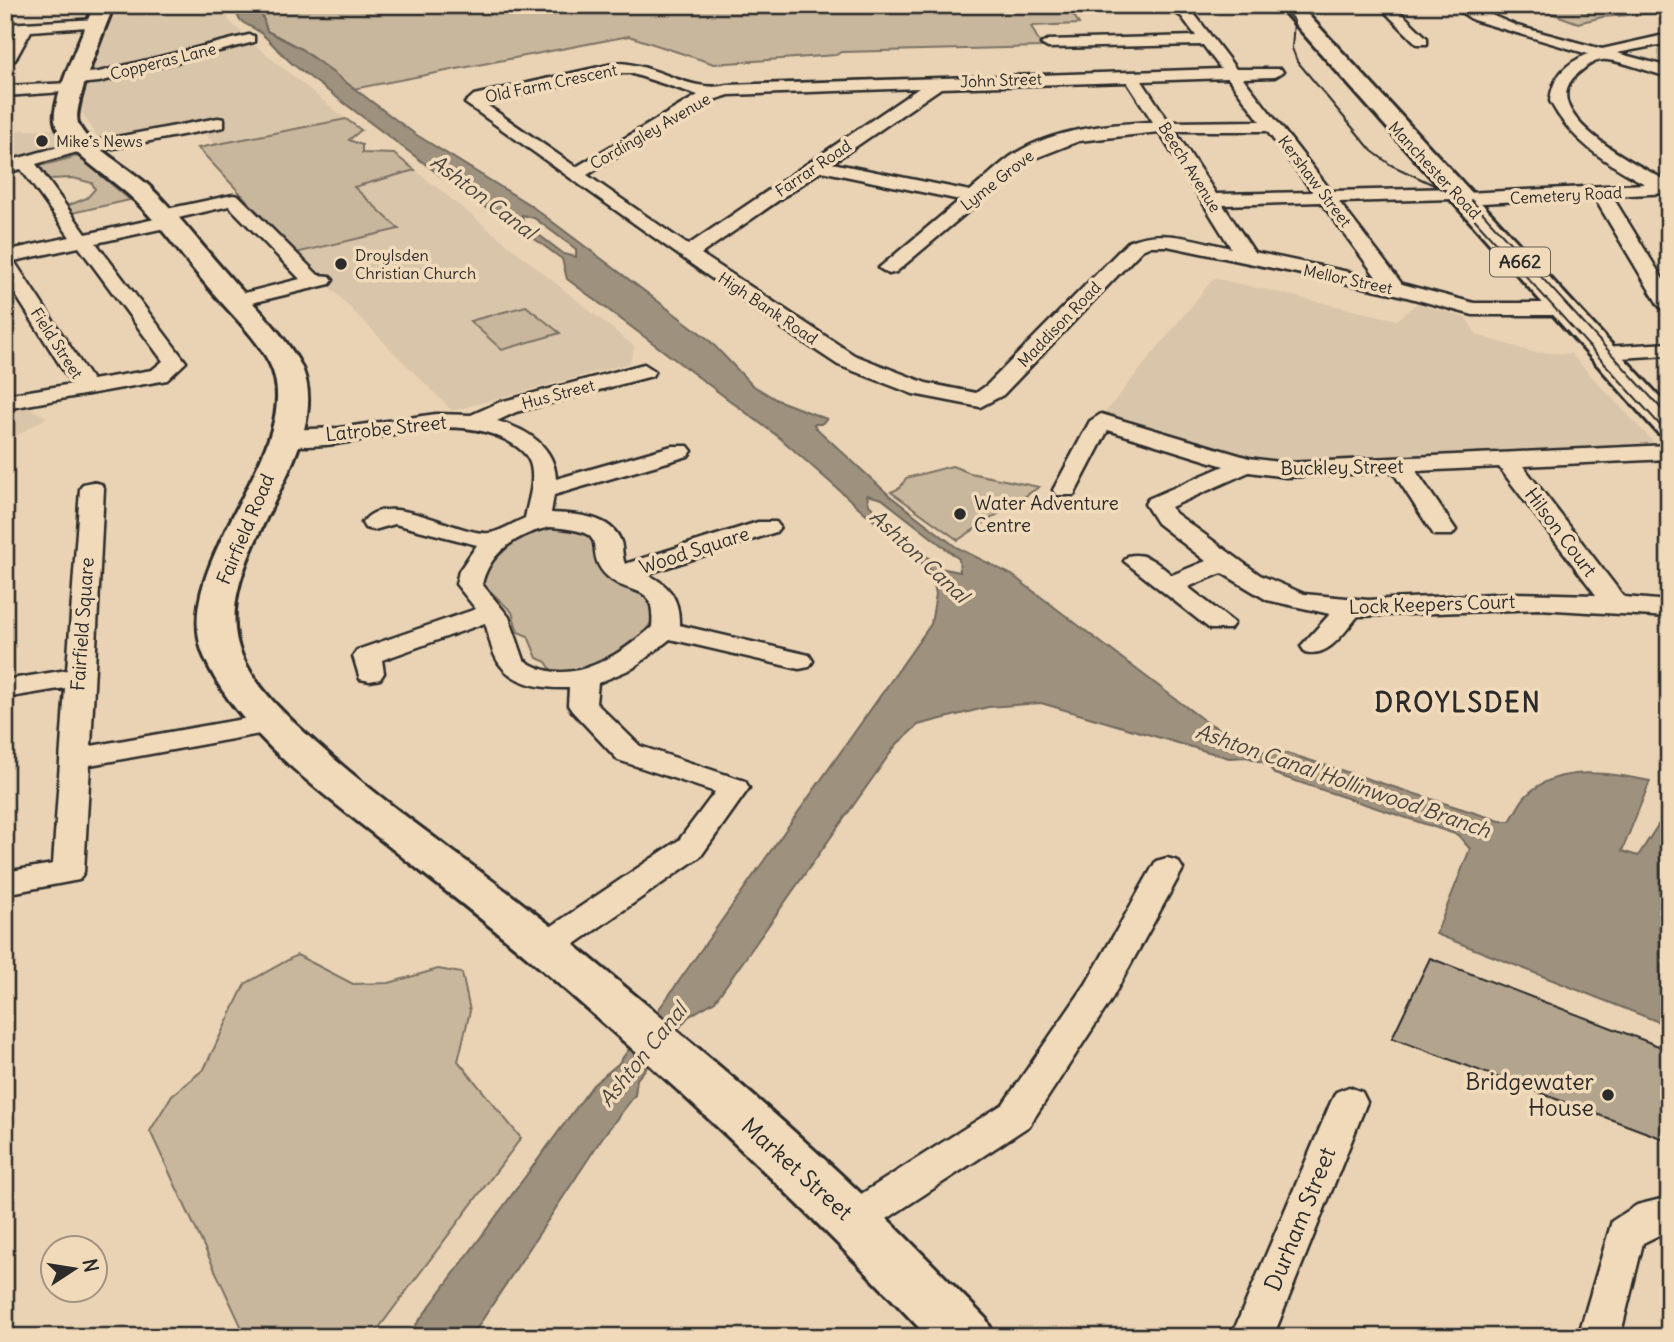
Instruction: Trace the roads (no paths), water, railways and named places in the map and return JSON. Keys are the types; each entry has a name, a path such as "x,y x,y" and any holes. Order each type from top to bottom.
{"street":[{"path":"1173,6 1193,5"},
{"name":"Manchester Road","path":"1288,5 1669,426"},
{"path":"1385,5 1422,40"},
{"path":"1457,5 1499,24 1669,72"},
{"name":"Kershaw Street","path":"1173,6 1187,14 1208,40 1395,288"},
{"path":"5,28 101,14"},
{"name":"Fairfield Road","path":"101,14 74,83 66,123 85,146 130,182 165,219 279,354 289,375 291,394 282,437 263,490 221,579 217,594 219,638 227,666 271,723 330,778 546,947 617,1012"},
{"path":"1038,26 1057,61 1208,40"},
{"path":"10,57 26,27"},
{"path":"1668,188 1596,150 1561,114 1556,92 1563,75 1602,54 1669,38"},
{"name":"Copperas Lane","path":"5,91 74,83 250,39"},
{"name":"John Street","path":"719,92 939,82 1057,61 1132,77 1275,72"},
{"name":"Old Farm Crescent","path":"575,175 475,106 475,99 617,68 631,68 719,92"},
{"name":"Beech Avenue","path":"1132,77 1247,257"},
{"name":"Farrar Road","path":"688,254 939,82"},
{"name":"Cordingley Avenue","path":"575,175 719,92"},
{"path":"5,168 85,146 218,123"},
{"name":"Lyme Grove","path":"888,268 1021,157 1041,147 1091,134 1165,128 1274,125"},
{"path":"5,402 159,375 175,362 25,162"},
{"path":"817,165 973,197"},
{"name":"High Bank Road","path":"575,175 846,360 921,389 980,400"},
{"name":"Cemetery Road","path":"1210,200 1601,194 1668,188"},
{"path":"1601,194 1669,306"},
{"path":"5,259 235,202 296,263 318,281 235,301"},
{"name":"Mellor Street","path":"1135,246 1148,240 1167,240 1395,288 1473,309 1562,309"},
{"name":"Maddison Road","path":"980,400 995,390 1135,246"},
{"name":"Field Street","path":"5,259 86,388"},
{"path":"1604,353 1669,349"},
{"name":"Hus Street","path":"475,422 508,407 644,371"},
{"name":"Latrobe Street","path":"282,437 343,435 437,421 475,422 508,432 536,452 544,469 537,522"},
{"name":"Buckley Street","path":"1065,490 1101,421 1246,465 1286,470 1669,452"},
{"path":"541,491 680,451"},
{"name":"Hilson Court","path":"1507,461 1615,602"},
{"name":"Lock Keepers Court","path":"1246,465 1157,504 1166,517 1273,593 1320,606 1350,609 1529,600 1615,602 1669,609"},
{"path":"1400,465 1443,530"},
{"name":"Fairfield Square","path":"5,883 68,872 78,677 92,489"},
{"path":"374,523 393,516 495,542"},
{"path":"563,521 600,530 608,540 610,563 620,574 653,587 664,598 667,609 665,630 637,655 614,670 584,680 561,681 529,675 513,664 497,618 469,584 477,562 495,542 537,522 563,521"},
{"name":"Wood Square","path":"620,574 767,527"},
{"path":"1138,561 1220,623"},
{"path":"1170,585 1227,562"},
{"path":"1315,646 1350,609"},
{"path":"369,673 366,656 492,612"},
{"path":"665,630 799,661"},
{"path":"5,689 78,677"},
{"path":"546,947 690,848 734,788 629,753 582,705 584,680"},
{"path":"74,758 271,723"},
{"path":"853,1220 1016,1115 1098,993 1167,869"},
{"name":"Market Street","path":"617,1012 687,1069 853,1220 966,1337"},
{"name":"Durham Street","path":"1252,1337 1349,1102"},
{"path":"1599,1337 1626,1233 1651,1217 1669,1213"}],"water":[{"path":"234,5 259,5 267,31 300,48 415,134 530,205 708,339 752,385 777,400 827,419 821,424 814,424 815,427 890,496 956,547 1012,575 1206,722 1245,744 1265,752 1287,753 1500,821 1510,821 1528,794 1555,778 1586,773 1619,775 1650,781 1622,851 1638,856 1669,808 1669,1026 1436,934 1470,849 1458,835 1274,774 1268,764 1247,757 1229,758 1041,703 988,707 918,725 896,745 715,1001 688,1017 637,1079 635,1095 602,1138 471,1337 407,1337 593,1085 618,1064 667,998 931,624 936,594 931,571 780,438 567,279 562,259 513,223 477,203 295,66 258,31 242,22","holes":["522,215 534,218 576,249 576,257 564,254 523,223","867,495 882,499 959,559 960,572 940,568 869,505"]}],"tram line":[{"path":"1280,5 1294,21 1292,48 1297,61 1372,151 1391,165 1451,193 1669,435"},
{"path":"1471,200 1669,417"}],"place":[{"name":"Mike's News","path":"42,141"},
{"name":"Droylsden Christian Church","path":"341,264"},
{"name":"Water Adventure Centre","path":"960,514"},
{"name":"Bridgewater House","path":"1608,1095"}],"district":[{"name":"DROYLSDEN","path":"1458,703"}],"water label":[{"name":"Ashton Canal","path":"483,197"},
{"name":"Ashton Canal","path":"919,556"},
{"name":"Ashton Canal Hollinwood Branch","path":"1343,781"},
{"name":"Ashton Canal","path":"643,1055"}]}
